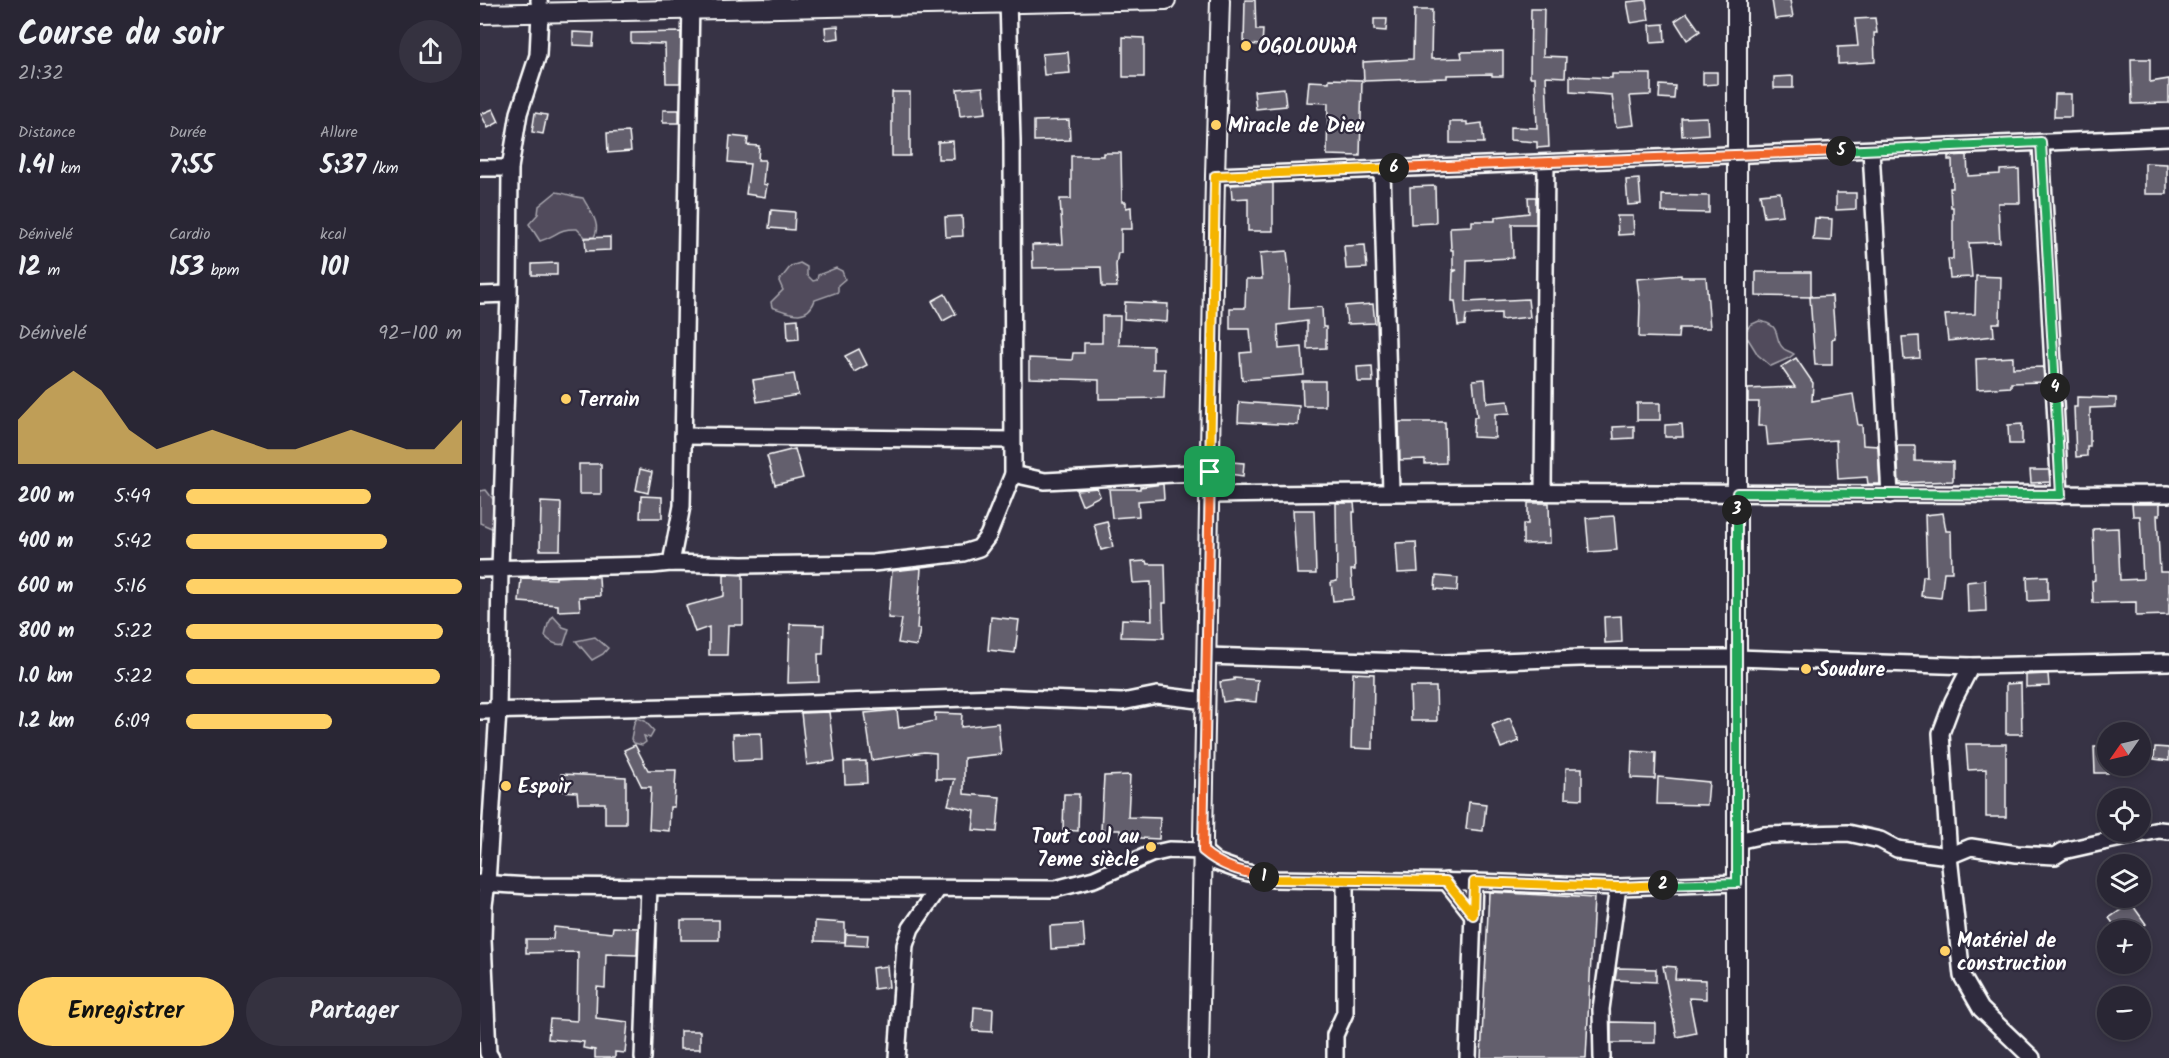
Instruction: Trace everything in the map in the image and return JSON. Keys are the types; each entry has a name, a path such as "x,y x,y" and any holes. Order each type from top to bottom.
{"street":[{"path":"480,14 540,7 1166,0"},
{"path":"1199,1058 1220,0"},
{"path":"1737,0 1737,1058"},
{"path":"480,569 671,563 873,563 963,553 980,548 988,536 1012,474 1012,141 1008,2"},
{"path":"671,563 682,506 691,5"},
{"path":"491,1058 488,1053 483,940 484,883 498,711 510,168 519,113 538,55 540,7"},
{"path":"1215,176 2169,137"},
{"path":"2041,142 2061,495"},
{"path":"1871,150 1890,495"},
{"path":"1543,491 1546,163"},
{"path":"480,168 510,168"},
{"path":"1382,169 1391,491"},
{"path":"480,295 509,294"},
{"path":"683,436 1011,440"},
{"path":"1012,474 1045,481 1210,472"},
{"path":"1209,495 1391,491 1890,495 2169,494"},
{"path":"1206,656 1443,663 1580,658 1737,658 1971,666 2169,662"},
{"path":"1971,666 1953,701 1941,733 1949,856 1962,976 1981,1009 2032,1058"},
{"path":"480,711 998,697 1122,702 1157,695 1206,701"},
{"path":"1737,841 1764,835 1848,832 1880,840 1897,849 1949,856 1971,847 2017,854 2055,856 2063,851 2103,842 2159,830 2169,831"},
{"path":"484,883 530,886 1054,889 1094,879 1150,854 1169,850 1203,851 1216,862 1241,872 1273,879 1446,881 1618,887 1737,883"},
{"path":"1335,1058 1335,1035 1345,1013 1345,881"},
{"path":"1446,881 1473,915"},
{"path":"1468,1058 1474,882"},
{"path":"643,1058 649,887"},
{"path":"1602,1058 1601,1009 1618,887"},
{"path":"897,1058 905,945 911,928 938,889"}],"shaded area":[{"path":"556,192 583,198 596,222 594,237 585,237 577,229 571,229 540,241 529,224 538,214 539,206"},
{"path":"800,263 807,267 807,275 813,281 817,280 818,275 836,268 842,271 845,279 838,285 838,292 815,300 812,307 802,313 791,313 772,307 771,302 783,290 779,281 791,266"},
{"path":"1759,321 1772,326 1784,349 1794,354 1771,366 1758,355 1745,334 1750,325"},
{"path":"486,490 496,503 496,530 480,523 480,491"},
{"path":"553,616 563,627 569,629 564,644 553,643 545,636"},
{"path":"595,637 608,648 592,660 576,641"},
{"path":"637,718 645,721 654,731 650,738 644,736 646,742 642,745 634,743 631,739"}],"building":[{"path":"1245,0 1255,0 1256,30 1263,30 1262,45 1244,44"},
{"path":"1646,0 1649,20 1631,23 1627,2"},
{"path":"1772,0 1790,0 1793,17 1775,19"},
{"path":"1531,9 1544,9 1543,56 1566,57 1565,77 1546,76 1549,147 1537,148 1537,142 1510,140 1510,127 1537,128 1535,77 1530,77"},
{"path":"1414,10 1432,10 1431,59 1462,58 1461,52 1503,51 1503,76 1492,76 1492,74 1447,75 1447,78 1364,81 1363,62 1413,59"},
{"path":"1687,13 1700,31 1687,40 1675,21"},
{"path":"1875,18 1877,33 1874,33 1875,62 1838,64 1838,47 1858,46 1855,19"},
{"path":"1374,19 1387,19 1386,31 1374,30"},
{"path":"1664,24 1665,42 1651,43 1650,25"},
{"path":"838,26 839,38 826,40 825,27"},
{"path":"573,32 594,33 593,46 573,45"},
{"path":"681,32 680,83 666,83 665,44 631,43 631,33"},
{"path":"1123,37 1144,38 1144,77 1123,77"},
{"path":"1068,52 1070,73 1044,75 1042,54"},
{"path":"2131,59 2150,59 2150,82 2169,79 2169,103 2132,104"},
{"path":"1703,72 1717,72 1717,84 1703,85"},
{"path":"1612,74 1651,74 1651,95 1630,96 1634,125 1616,127 1612,95 1570,92 1570,76 1612,78"},
{"path":"1793,76 1793,88 1774,88 1774,77"},
{"path":"1329,79 1362,80 1360,156 1327,155 1328,103 1307,102 1309,81 1329,82"},
{"path":"1660,85 1675,86 1674,99 1659,98"},
{"path":"983,87 986,113 960,116 957,89"},
{"path":"1284,88 1286,106 1256,109 1254,91"},
{"path":"892,92 910,92 910,156 892,156"},
{"path":"2055,94 2071,94 2071,117 2054,117"},
{"path":"493,109 499,122 488,128 481,114"},
{"path":"663,110 679,110 679,123 663,123"},
{"path":"535,113 547,115 543,134 532,132"},
{"path":"1707,117 1708,134 1682,136 1681,118"},
{"path":"1069,120 1070,140 1034,141 1034,121"},
{"path":"1450,122 1467,122 1467,125 1482,123 1484,143 1450,143"},
{"path":"629,132 631,151 608,153 607,133"},
{"path":"730,136 748,138 747,145 759,146 758,160 765,160 763,184 767,185 765,197 746,194 750,164 728,162"},
{"path":"953,141 954,159 938,159 938,142"},
{"path":"1103,153 1121,153 1122,202 1126,202 1126,208 1131,207 1132,229 1121,229 1121,253 1118,253 1116,265 1117,287 1102,287 1101,267 1033,268 1032,245 1063,244 1060,199 1071,199 1071,156 1103,156"},
{"path":"1967,155 1968,176 2000,174 2000,170 2019,169 2020,203 1998,203 2000,242 1969,243 1972,277 1950,278 1948,259 1953,259 1953,207 1951,207 1950,188 1953,188 1952,160 1948,160 1948,156"},
{"path":"2145,163 2167,164 2167,194 2145,194"},
{"path":"1639,179 1641,204 1628,205 1626,180"},
{"path":"1273,183 1273,231 1248,231 1248,198 1232,199 1231,185"},
{"path":"1435,186 1436,223 1411,224 1410,187"},
{"path":"1780,192 1783,215 1764,217 1760,194"},
{"path":"1836,193 1856,193 1856,209 1836,210"},
{"path":"1662,195 1709,196 1709,213 1662,212"},
{"path":"1528,197 1536,197 1536,224 1512,224 1513,258 1467,260 1466,302 1528,299 1530,317 1501,320 1501,313 1466,315 1465,325 1458,326 1455,301 1452,301 1453,272 1457,270 1453,270 1450,227 1472,226 1472,221 1495,221 1495,217 1529,213"},
{"path":"771,210 795,212 794,230 769,228"},
{"path":"962,216 963,236 946,237 945,217"},
{"path":"1617,216 1633,216 1634,234 1618,235"},
{"path":"1815,218 1832,219 1831,241 1813,240"},
{"path":"610,237 610,250 586,251 585,238"},
{"path":"1365,245 1367,268 1346,269 1344,246"},
{"path":"1287,251 1290,280 1289,309 1322,307 1323,327 1326,327 1326,348 1307,349 1307,321 1278,325 1279,349 1302,347 1304,375 1242,380 1240,353 1252,352 1250,329 1230,329 1230,308 1245,308 1246,279 1262,279 1260,253"},
{"path":"557,263 557,275 532,275 532,264"},
{"path":"1756,272 1811,272 1811,297 1756,296"},
{"path":"1681,275 1681,277 1706,277 1710,328 1679,328 1678,338 1639,337 1640,305 1637,279"},
{"path":"1976,276 2001,277 2000,323 1993,323 1994,336 1948,341 1945,315 1975,314"},
{"path":"945,294 956,314 943,321 932,301"},
{"path":"1832,296 1835,338 1832,339 1832,365 1815,365 1810,297"},
{"path":"1125,302 1168,304 1167,322 1124,319"},
{"path":"1373,304 1375,323 1347,324 1345,306"},
{"path":"1102,316 1120,316 1119,345 1153,346 1153,369 1165,369 1164,398 1099,399 1099,380 1029,378 1029,358 1072,360 1073,353 1084,353 1084,343 1102,343"},
{"path":"798,319 799,339 788,340 787,320"},
{"path":"1919,336 1920,358 1904,359 1902,337"},
{"path":"859,349 867,365 854,372 845,356"},
{"path":"2013,357 2013,368 2043,367 2044,382 2011,383 2011,387 1977,389 1976,359"},
{"path":"1796,358 1813,383 1812,401 1853,394 1858,425 1862,425 1863,445 1878,446 1880,484 1868,484 1867,477 1838,479 1836,440 1768,445 1766,426 1758,426 1759,402 1748,402 1748,389 1795,387 1781,367"},
{"path":"1372,366 1373,382 1358,382 1357,367"},
{"path":"794,374 798,395 757,402 753,380"},
{"path":"1485,379 1487,403 1508,401 1510,413 1495,414 1495,438 1473,437 1474,417 1477,417 1473,380"},
{"path":"1302,381 1325,381 1325,406 1303,406"},
{"path":"2077,397 2116,398 2116,407 2090,408 2090,447 2087,447 2087,456 2076,457 2074,407 2077,407"},
{"path":"1239,402 1299,406 1298,425 1238,422"},
{"path":"1637,403 1660,403 1660,420 1637,420"},
{"path":"1399,422 1445,422 1446,463 1425,464 1425,459 1400,460"},
{"path":"1682,424 1683,437 1665,437 1665,425"},
{"path":"2022,424 2022,444 2009,444 2008,425"},
{"path":"1634,426 1634,438 1614,439 1613,427"},
{"path":"1897,446 1915,446 1915,461 1953,462 1953,481 1899,483"},
{"path":"795,449 803,478 775,485 767,456"},
{"path":"1231,462 1244,463 1243,476 1230,474"},
{"path":"579,464 601,464 601,494 579,494"},
{"path":"640,469 652,472 648,493 636,490"},
{"path":"2030,470 2049,470 2050,482 2031,483"},
{"path":"1163,484 1164,499 1138,501 1139,516 1112,518 1109,489 1140,489 1140,487"},
{"path":"1097,488 1100,496 1082,505 1076,490"},
{"path":"641,496 662,497 662,518 640,518"},
{"path":"541,502 561,503 560,550 540,550"},
{"path":"1336,503 1354,503 1355,570 1351,570 1353,599 1333,601 1331,582 1337,581"},
{"path":"1528,503 1549,503 1550,543 1523,544 1523,524 1528,524"},
{"path":"2132,504 2160,504 2160,515 2157,515 2160,572 2169,572 2169,615 2136,616 2136,602 2093,603 2092,581 2095,580 2093,529 2118,528 2120,580 2143,579 2140,516 2133,516"},
{"path":"1293,510 1314,510 1316,574 1297,574"},
{"path":"1943,513 1946,531 1951,531 1952,572 1944,572 1941,598 1921,596 1923,576 1927,576 1925,515"},
{"path":"1614,516 1617,550 1589,552 1586,518"},
{"path":"1107,521 1113,547 1101,550 1094,524"},
{"path":"1416,542 1418,572 1398,573 1396,543"},
{"path":"1146,561 1147,564 1165,564 1164,638 1121,637 1122,619 1152,620 1151,582 1133,583 1131,562"},
{"path":"921,568 917,629 920,629 917,646 898,643 902,619 888,618 892,571"},
{"path":"724,574 743,575 743,625 728,625 727,655 709,655 709,627 695,632 686,606 724,596"},
{"path":"1436,576 1458,578 1457,591 1435,589"},
{"path":"2048,576 2048,600 2028,601 2027,577"},
{"path":"556,577 599,577 600,596 579,597 580,610 558,611 558,605 519,602 521,578 556,579"},
{"path":"1985,580 1986,611 1968,612 1967,582"},
{"path":"1621,616 1622,642 1605,643 1604,617"},
{"path":"991,617 1019,620 1015,653 988,650"},
{"path":"790,624 824,625 823,654 818,654 819,682 788,683"},
{"path":"1353,673 1374,674 1373,749 1351,748"},
{"path":"2048,674 2049,686 2026,687 2026,675"},
{"path":"1234,678 1258,680 1256,702 1235,700 1223,702 1220,682 1234,680"},
{"path":"2021,683 2022,734 2006,734 2006,684"},
{"path":"1410,687 1436,687 1437,721 1411,721"},
{"path":"897,710 899,728 935,721 935,713 962,714 961,727 998,723 1001,754 964,758 964,794 1000,797 997,832 973,830 975,811 948,805 955,779 936,779 936,753 924,752 872,760 865,713"},
{"path":"829,712 835,761 807,765 801,713"},
{"path":"1510,718 1519,741 1501,748 1492,725"},
{"path":"761,733 762,760 734,761 733,734"},
{"path":"1966,744 2006,744 2006,817 1986,817 1986,769 1968,770"},
{"path":"635,745 648,770 676,770 674,807 670,807 669,831 649,829 651,787 642,787 624,750"},
{"path":"2094,747 2097,747 2097,773 2095,773"},
{"path":"2155,747 2169,748 2169,761 2154,759"},
{"path":"1632,751 1656,753 1655,779 1631,778"},
{"path":"866,761 867,783 845,784 844,762"},
{"path":"1566,768 1582,768 1582,799 1565,798"},
{"path":"561,774 626,777 626,824 605,824 605,803 578,803 577,792 560,791"},
{"path":"1130,775 1128,817 1160,818 1159,839 1120,837 1120,830 1101,830 1104,776"},
{"path":"1658,777 1709,782 1707,805 1657,804"},
{"path":"1064,794 1079,794 1078,831 1063,830"},
{"path":"1469,802 1486,804 1483,831 1466,829"},
{"path":"1489,892 1594,898 1586,1058 1481,1058"},
{"path":"2124,908 2135,908 2143,920 2110,920 2109,918"},
{"path":"681,920 719,920 719,940 681,940"},
{"path":"815,921 845,923 845,942 815,941"},
{"path":"1083,924 1085,947 1051,949 1050,926"},
{"path":"554,927 612,933 613,927 638,928 637,955 606,954 605,988 597,987 596,1018 628,1022 625,1053 615,1052 615,1058 595,1058 595,1050 583,1048 584,1042 548,1039 550,1019 577,1021 578,952 526,953 526,939 553,939"},
{"path":"846,934 868,935 867,946 845,945"},
{"path":"887,966 889,987 874,989 872,968"},
{"path":"1663,966 1676,967 1675,979 1706,980 1706,999 1689,998 1696,1033 1677,1037"},
{"path":"1617,968 1656,969 1656,982 1615,980"},
{"path":"974,1007 993,1009 992,1032 973,1031"},
{"path":"1611,1022 1655,1023 1655,1043 1611,1043"},
{"path":"680,1031 700,1031 700,1049 680,1049"}],"place":[{"name":"OGOLOUWA","path":"1246,46"},
{"name":"Miracle de Dieu","path":"1216,125"},
{"name":"Terrain","path":"566,399"},
{"name":"Soudure","path":"1806,669"},
{"name":"Espoir","path":"506,786"},
{"name":"Tout cool au 7eme siècle","path":"1151,847"},
{"name":"Matériel de construction","path":"1945,951"}],"route":[{"path":"2041,142 2061,495 1737,493 1737,883 1618,887 1474,882 1473,915 1446,881 1273,879 1241,872 1216,862 1203,851 1210,472 1215,176 2041,142"}]}
